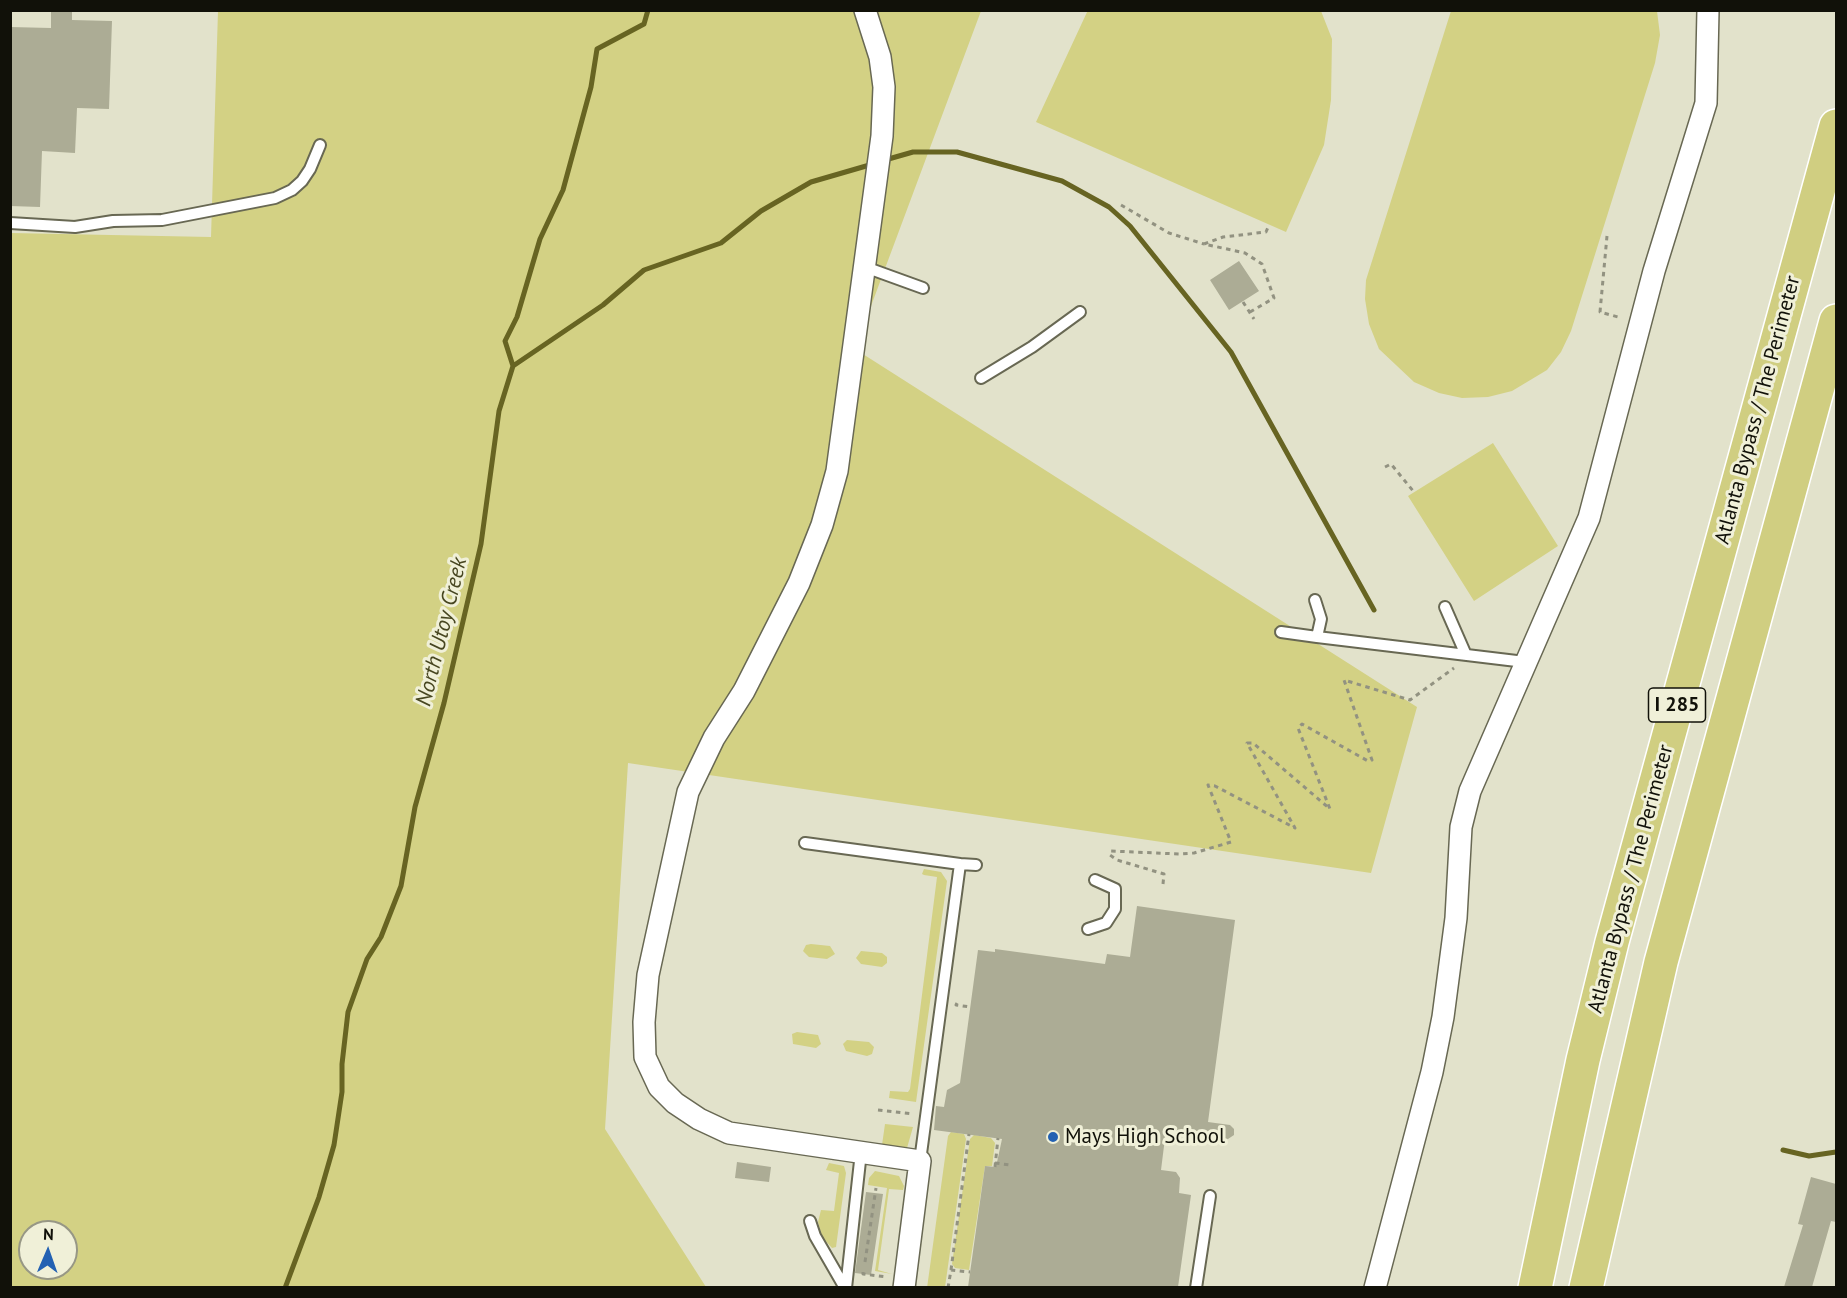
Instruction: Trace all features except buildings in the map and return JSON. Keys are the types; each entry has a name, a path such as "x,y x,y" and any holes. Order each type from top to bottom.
{"highway":[{"name":"Atlanta Bypass / The Perimeter","path":"1535,1287 1583,1060 1612,942 1836,126"},
{"name":"I 285","path":"1586,1287 1661,962 1836,321"}],"street":[{"path":"865,10 880,57 884,87 882,136 837,471 822,525 799,583 744,691 714,738 688,792 648,975 644,1022 645,1057 659,1087 675,1103 699,1119 729,1133 920,1161 898,1283"},
{"path":"1375,1287 1432,1072 1443,1017 1456,918 1461,827 1470,791 1589,518 1654,271 1706,103 1708,10"}],"lane":[{"path":"10,223 75,227 106,221 162,220 275,198 292,190 302,181 320,145"},
{"path":"865,267 923,288"},
{"path":"981,378 1032,347 1080,312"},
{"path":"1315,600 1321,619 1317,637"},
{"path":"1446,607 1466,655"},
{"path":"1281,632 1525,662"},
{"path":"805,843 976,865"},
{"path":"920,1161 960,864"},
{"path":"1088,929 1106,923 1115,909 1115,889 1095,880"},
{"path":"846,1287 861,1152"},
{"path":"1196,1287 1210,1196"},
{"path":"810,1221 814,1236 846,1287"}],"path":[{"path":"1121,205 1169,233 1245,253 1263,264 1274,298 1250,312"},
{"path":"1204,244 1223,237 1266,232 1269,225"},
{"path":"1607,236 1600,312 1618,317"},
{"path":"1243,302 1254,318"},
{"path":"1385,467 1391,464 1414,492"},
{"path":"1163,884 1164,874 1117,860 1110,855 1111,851 1179,854 1202,851 1231,842 1208,785 1295,828 1246,744 1252,743 1330,809 1298,728 1302,724 1368,761 1372,760 1344,680 1410,700 1466,659 1466,655"},
{"path":"878,1110 915,1114"},
{"path":"948,1287 969,1134"},
{"path":"998,1138 995,1165 1010,1165"},
{"path":"876,1188 863,1274 898,1283"},
{"path":"951,1270 970,1272"}],"shaded area":[{"path":"1088,10 1321,11 1332,39 1331,100 1324,145 1286,232 1036,122"},
{"path":"218,11 981,11 855,349 1417,707 1371,873 628,763 605,1129 706,1287 11,1288 11,233 211,237"},
{"path":"1451,11 1657,11 1660,35 1655,63 1571,331 1561,352 1547,370 1512,391 1488,397 1462,398 1439,393 1414,382 1379,349 1369,324 1365,299 1366,280"},
{"path":"1493,443 1558,546 1474,601 1408,496"},
{"path":"924,869 941,872 947,881 916,1102 889,1098 890,1091 908,1092 910,1089 937,877 922,874"},
{"path":"806,945 830,946 835,954 827,959 809,957 803,951"},
{"path":"861,951 882,953 887,957 887,963 882,967 861,964 856,958"},
{"path":"797,1032 818,1035 821,1044 816,1048 793,1044 792,1034"},
{"path":"847,1040 869,1042 874,1047 872,1054 867,1056 846,1051 843,1044"},
{"path":"885,1124 913,1127 907,1148 902,1150 882,1145"},
{"path":"951,1132 964,1134 966,1139 945,1287 927,1288 948,1136"},
{"path":"974,1135 991,1138 995,1143 992,1166 985,1166 969,1270 955,1268 952,1264 970,1139"},
{"path":"829,1163 844,1166 846,1173 836,1247 832,1248 822,1237 818,1222 821,1210 834,1211 839,1173 826,1170"},
{"path":"875,1171 899,1176 904,1186 903,1190 889,1189 878,1270 892,1274 875,1271 887,1188 868,1185 869,1178"}],"waterway":[{"name":"North Utoy Creek","path":"285,1288 319,1197 334,1145 342,1092 342,1064 348,1012 367,959 381,937 401,886 415,807 444,703 481,544 499,411 513,366 505,341 517,317 540,239 563,190 591,87 597,49 644,24 648,10"},
{"path":"885,160 913,152 957,152 1062,181 1109,207 1130,226 1231,352 1374,610"},
{"path":"513,366 603,305 644,270 721,243 761,211 811,182 873,164"},
{"path":"1783,1150 1809,1156 1836,1152"}],"place":[{"name":"Mays High School","path":"1053,1137"}]}
